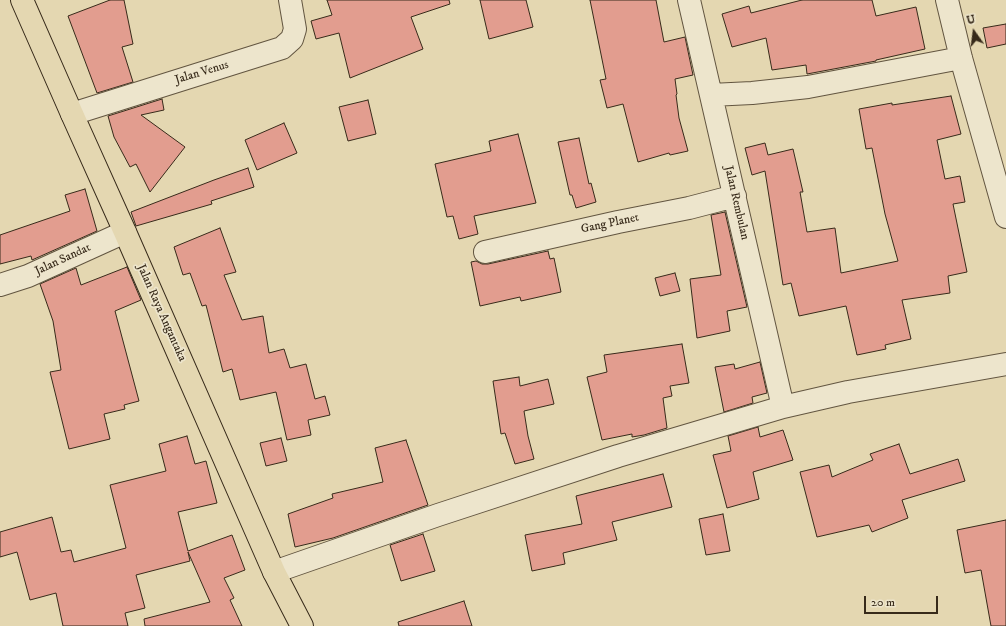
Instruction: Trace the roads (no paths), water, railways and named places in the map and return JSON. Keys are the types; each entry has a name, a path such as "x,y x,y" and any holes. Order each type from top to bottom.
{"main road":[{"name":"Jalan Raya Angantaka","path":"22,0 126,232 274,572 302,626"}],"street":[{"name":"Jalan Venus","path":"72,114 282,48 292,39 295,29 290,0"},
{"name":"Jalan Rembulan","path":"689,0 783,407"},
{"path":"947,0 961,58 1006,217"},
{"path":"711,94 808,87 961,58"},
{"name":"Gang Planet","path":"485,252 688,208 735,196"},
{"name":"Jalan Sandat","path":"0,285 28,276 126,232"},
{"path":"274,572 438,515 596,463 783,407 848,392 1006,364"}]}
